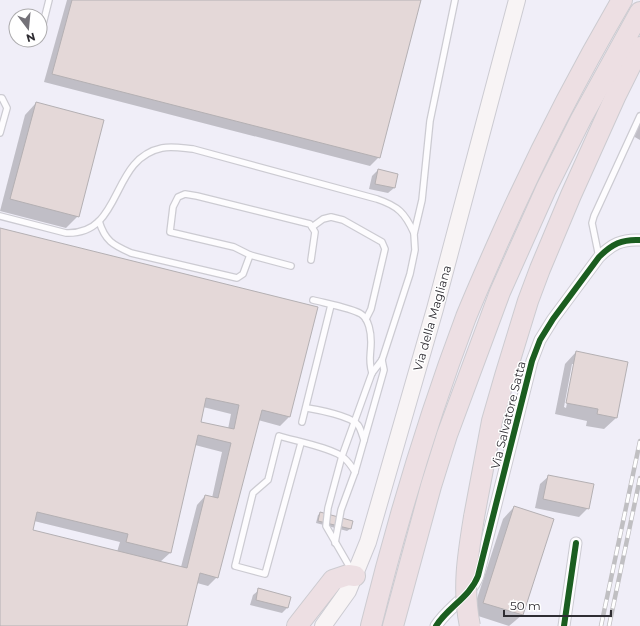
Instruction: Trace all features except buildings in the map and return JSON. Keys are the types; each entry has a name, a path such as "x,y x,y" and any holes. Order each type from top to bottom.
{"highway":[{"path":"371,626 410,479 434,405 466,316 503,230 538,155 578,78 622,0"},
{"path":"393,626 440,457 500,292 546,189 581,119 640,12"},
{"path":"470,626 466,600 466,578 474,517 492,421 505,376 528,301 543,262 616,94 640,47"},
{"path":"297,626 331,583 343,576 355,576"}],"main road":[{"name":"Via della Magliana","path":"323,626 342,600 355,576 368,542 433,316 517,0"}],"street":[{"name":"Via Salvatore Satta","path":"436,626 472,588 478,576 532,361 540,340 552,319 605,250 621,241 640,240"},
{"path":"564,626 576,543"}],"lane":[{"path":"355,576 326,526 328,508 342,456 372,372 382,360 410,274 415,250 414,234 422,200 430,121 455,0"},
{"path":"0,98 2,98 7,108 0,133"},
{"path":"599,257 592,223 594,216 640,116"},
{"path":"0,216 66,233 86,230 92,227 106,213 113,202 126,174 135,163 146,153 162,148 176,147 192,149 377,199 390,204 402,212 408,219 414,234"},
{"path":"291,266 250,255 234,247 170,232 173,207 178,197 185,194 197,196 310,224 315,232 311,260"},
{"path":"312,227 323,219 331,217 344,220 382,242 385,249 372,309 366,319"},
{"path":"99,221 102,230 109,241 115,246 131,253 237,278 243,274 250,255"},
{"path":"313,300 361,314 366,319 372,341 369,363 372,372"},
{"path":"302,422 307,408 331,305"},
{"path":"336,543 341,510 355,472 384,370 382,360"},
{"path":"307,408 338,415 355,422 359,426 364,440"},
{"path":"301,443 265,574 235,566 253,493 268,480 279,436 327,449 342,456 348,461 355,472"}],"railway":[{"path":"601,626 640,441"},
{"path":"609,626 640,478"}],"cycle path":[{"path":"436,626 446,613 470,590 478,576 532,361 540,340 553,319 599,257 618,243 628,240 640,240"},
{"path":"564,626 576,543"}]}
